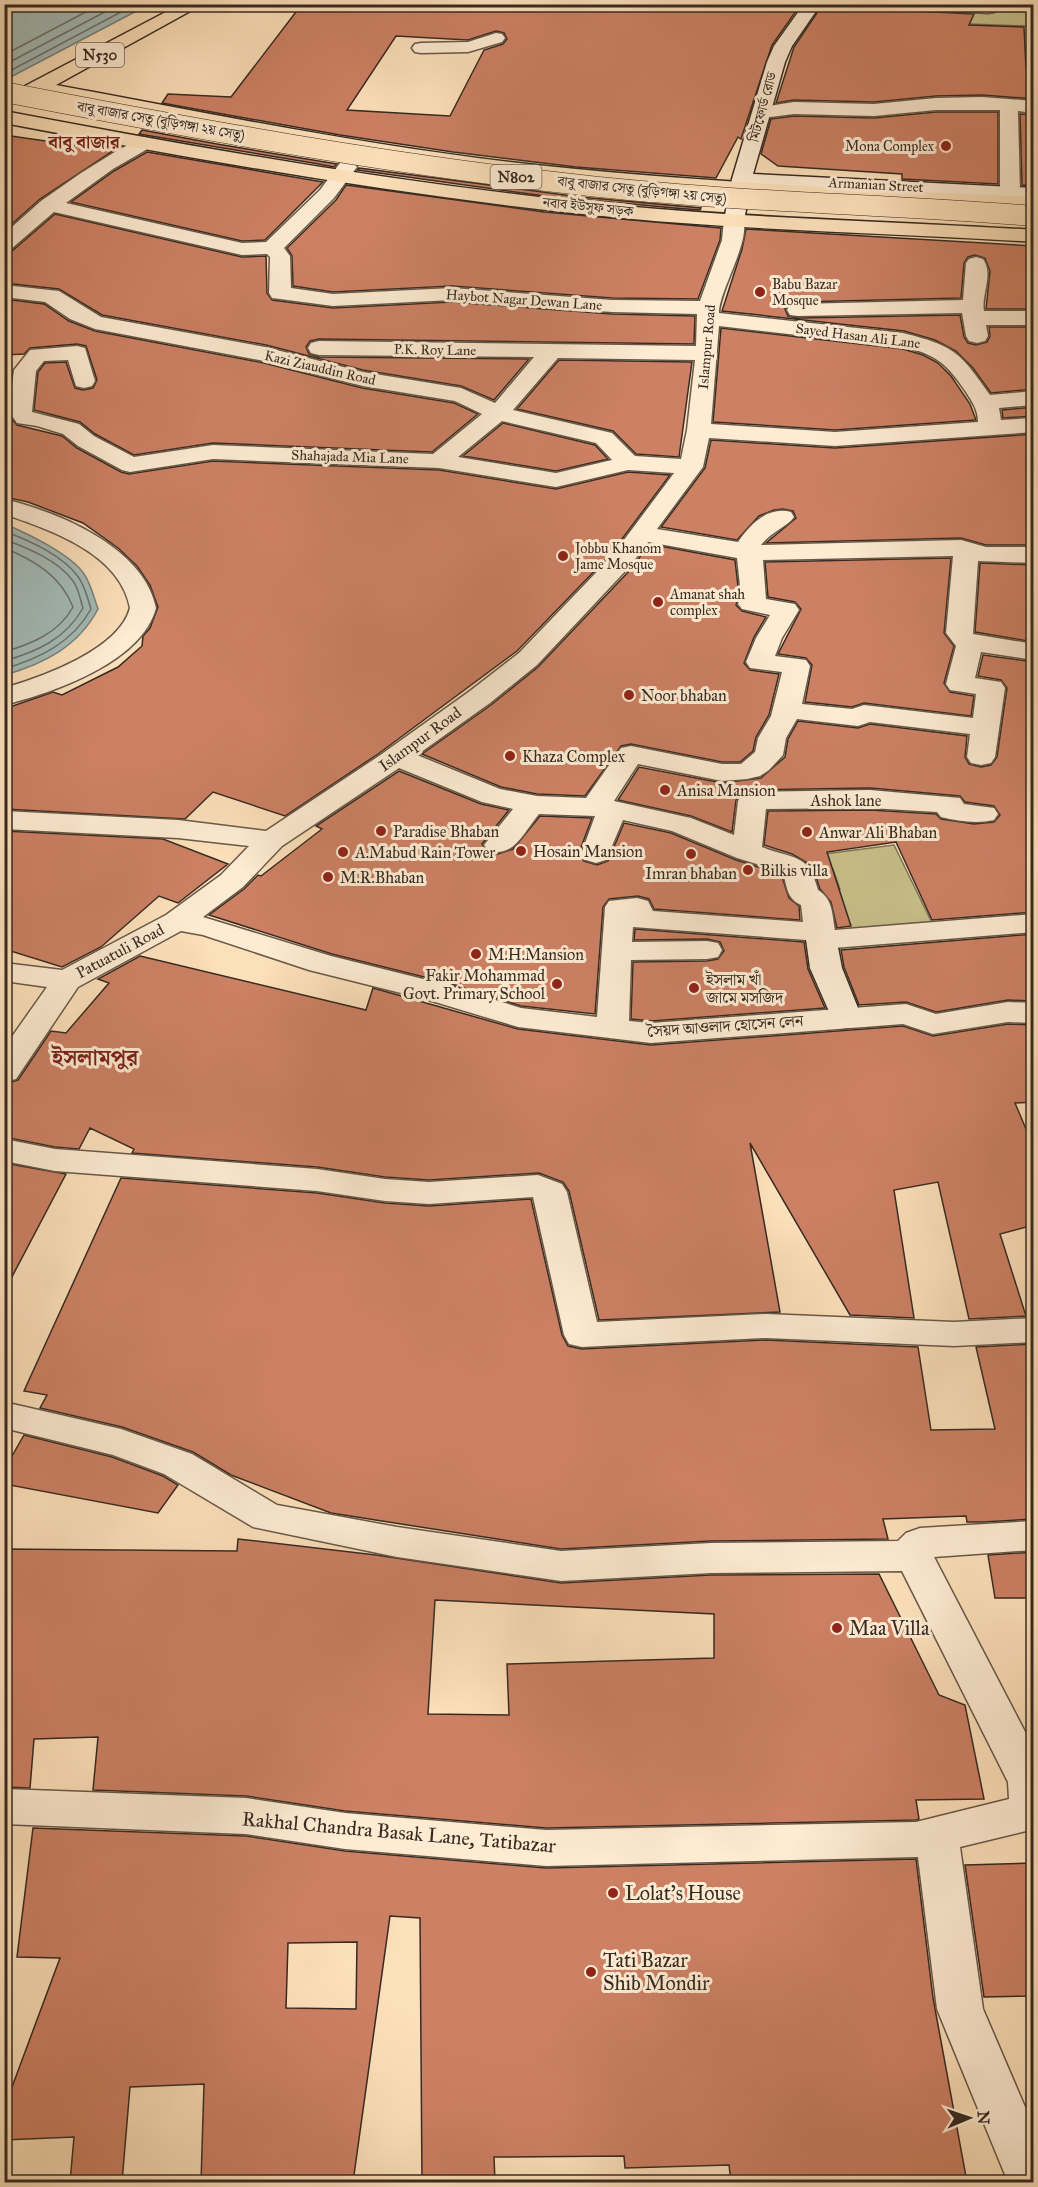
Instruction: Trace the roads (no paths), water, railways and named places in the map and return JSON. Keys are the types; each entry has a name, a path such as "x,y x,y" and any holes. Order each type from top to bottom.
{"highway":[{"name":"N530","path":"4,106 195,4"},
{"name":"নবাব ইউসুফ সড়ক","path":"39,87 381,150 574,175 1034,203"},
{"name":"বাবু বাজার সেতু (বুড়িগঙ্গা ২য় সেতু)","path":"4,92 213,131 412,164 571,183 738,199 1034,216"},
{"name":"বাবু বাজার সেতু (বুড়িগঙ্গা ২য় সেতু)","path":"4,106 344,172 641,203 1034,228"},
{"name":"নবাব ইউসুফ সড়ক","path":"4,117 144,143 567,206 734,220 1034,236"}],"street":[{"name":"মিটফোর্ড রোড","path":"734,220 741,184 774,69 783,46 813,4"},
{"path":"915,4 988,8"},
{"path":"421,48 460,50 483,45 496,38"},
{"path":"832,109 835,90"},
{"path":"763,112 794,108 874,111 936,104 1034,107"},
{"path":"1009,105 1010,193"},
{"path":"4,245 48,205 105,164 144,143"},
{"path":"48,205 242,249 272,248 327,194 344,172"},
{"name":"Armanian Street","path":"741,184 1034,194"},
{"name":"Islampur Road","path":"177,921 232,880 272,840 397,757 528,659 621,561 691,467 699,430 707,353 707,313 732,240 734,220"},
{"name":"Haybot Nagar Dewan Lane","path":"272,248 280,256 280,293 333,300 452,294 707,313"},
{"path":"975,320 976,263"},
{"name":"Kazi Ziauddin Road","path":"4,291 51,296 95,322 320,341 363,379 461,395 498,413 604,438 628,463"},
{"path":"320,341 333,300"},
{"path":"798,310 975,320 1034,318"},
{"name":"Sayed Hasan Ali Lane","path":"707,313 903,339 933,347 959,364 991,410 989,426"},
{"name":"P.K. Roy Lane","path":"320,341 551,352 707,353"},
{"path":"439,461 498,413 551,352"},
{"name":"Shahajada Mia Lane","path":"84,381 77,353 38,355 24,370 12,407 25,418 39,419 71,429 86,441 130,465 213,452 439,461 556,480 628,463 691,467"},
{"path":"984,402 1034,399"},
{"path":"699,430 790,434 835,439 989,426 1034,425"},
{"path":"4,506 49,521 79,535 111,559 134,583 144,609 137,627 109,652 63,677 4,697"},
{"path":"596,854 603,808 631,754 698,769 735,773 748,771 770,755 772,738 778,731 786,710 797,666 759,662 786,610 751,604 754,595 746,552 760,529 767,523 782,517"},
{"path":"642,534 746,552 966,549 984,555 1034,555"},
{"path":"966,549 959,633 962,639 970,643 1034,652"},
{"path":"970,643 960,684 991,688 981,757"},
{"path":"786,710 858,718 864,713 985,728"},
{"path":"397,757 525,813"},
{"name":"Ashok lane","path":"747,852 752,801 881,800 946,803 950,804 951,811 984,814"},
{"path":"475,808 525,813 603,808 681,824 747,852 786,864 798,872 804,895 815,902 826,968 846,1018"},
{"path":"499,845 525,813"},
{"path":"4,820 178,829 272,840"},
{"path":"614,1029 616,951 629,907 638,919 820,936 1034,923"},
{"name":"Patuatuli Road","path":"4,1072 67,980 177,921"},
{"name":"সৈয়দ আওলাদ হোসেন লেন","path":"177,921 209,927 320,963 436,992 518,1017 651,1033 906,1014 933,1023 1008,1012 1034,1013"},
{"path":"616,951 707,950"},
{"path":"4,972 67,980"},
{"path":"4,1150 56,1160 317,1180 385,1190 429,1193 538,1186 550,1192 582,1335 766,1326 954,1334 1034,1330"},
{"path":"4,1415 121,1443 178,1464 267,1517 397,1542 561,1566 711,1558 914,1556"},
{"path":"1033,1811 1029,1782 914,1556 914,1549 920,1543 1034,1535"},
{"name":"Rakhal Chandra Basak Lane, Tatibazar","path":"4,1806 246,1816 345,1831 546,1848 916,1840 1033,1811"},
{"path":"937,1836 960,2010 1032,2182"}],"water":[{"path":"5,4 148,4 148,5 5,80"},
{"path":"5,524 48,545 78,566 89,582 98,609 90,622 70,644 46,659 5,675"}],"waterway":[{"path":"8,294 70,312"},
{"path":"22,393 39,402 65,422 79,425 114,449"}],"place":[{"name":"Mona Complex","path":"946,146"},
{"name":"Babu Bazar Mosque","path":"760,292"},
{"name":"Jobbu Khanom Jame Mosque","path":"563,556"},
{"name":"Amanat shah complex","path":"658,602"},
{"name":"Noor bhaban","path":"629,695"},
{"name":"Khaza Complex","path":"510,756"},
{"name":"Anisa Mansion","path":"665,790"},
{"name":"Paradise Bhaban","path":"381,831"},
{"name":"Anwar Ali Bhaban","path":"807,832"},
{"name":"Hosain Mansion","path":"521,851"},
{"name":"A.Mabud Rain Tower","path":"343,852"},
{"name":"Imran bhaban","path":"691,854"},
{"name":"Bilkis villa","path":"748,870"},
{"name":"M.R.Bhaban","path":"328,877"},
{"name":"M.H.Mansion","path":"476,954"},
{"name":"Fakir Mohammad Govt. Primary School","path":"557,984"},
{"name":"ইসলাম খাঁ জামে মসজিদ","path":"694,988"},
{"name":"Maa Villa","path":"837,1628"},
{"name":"Lolat's House","path":"613,1893"},
{"name":"Tati Bazar Shib Mondir","path":"591,1972"}],"district":[{"name":"বাবু বাজার","path":"84,142"},
{"name":"ইসলামপুর","path":"95,1057"}]}
